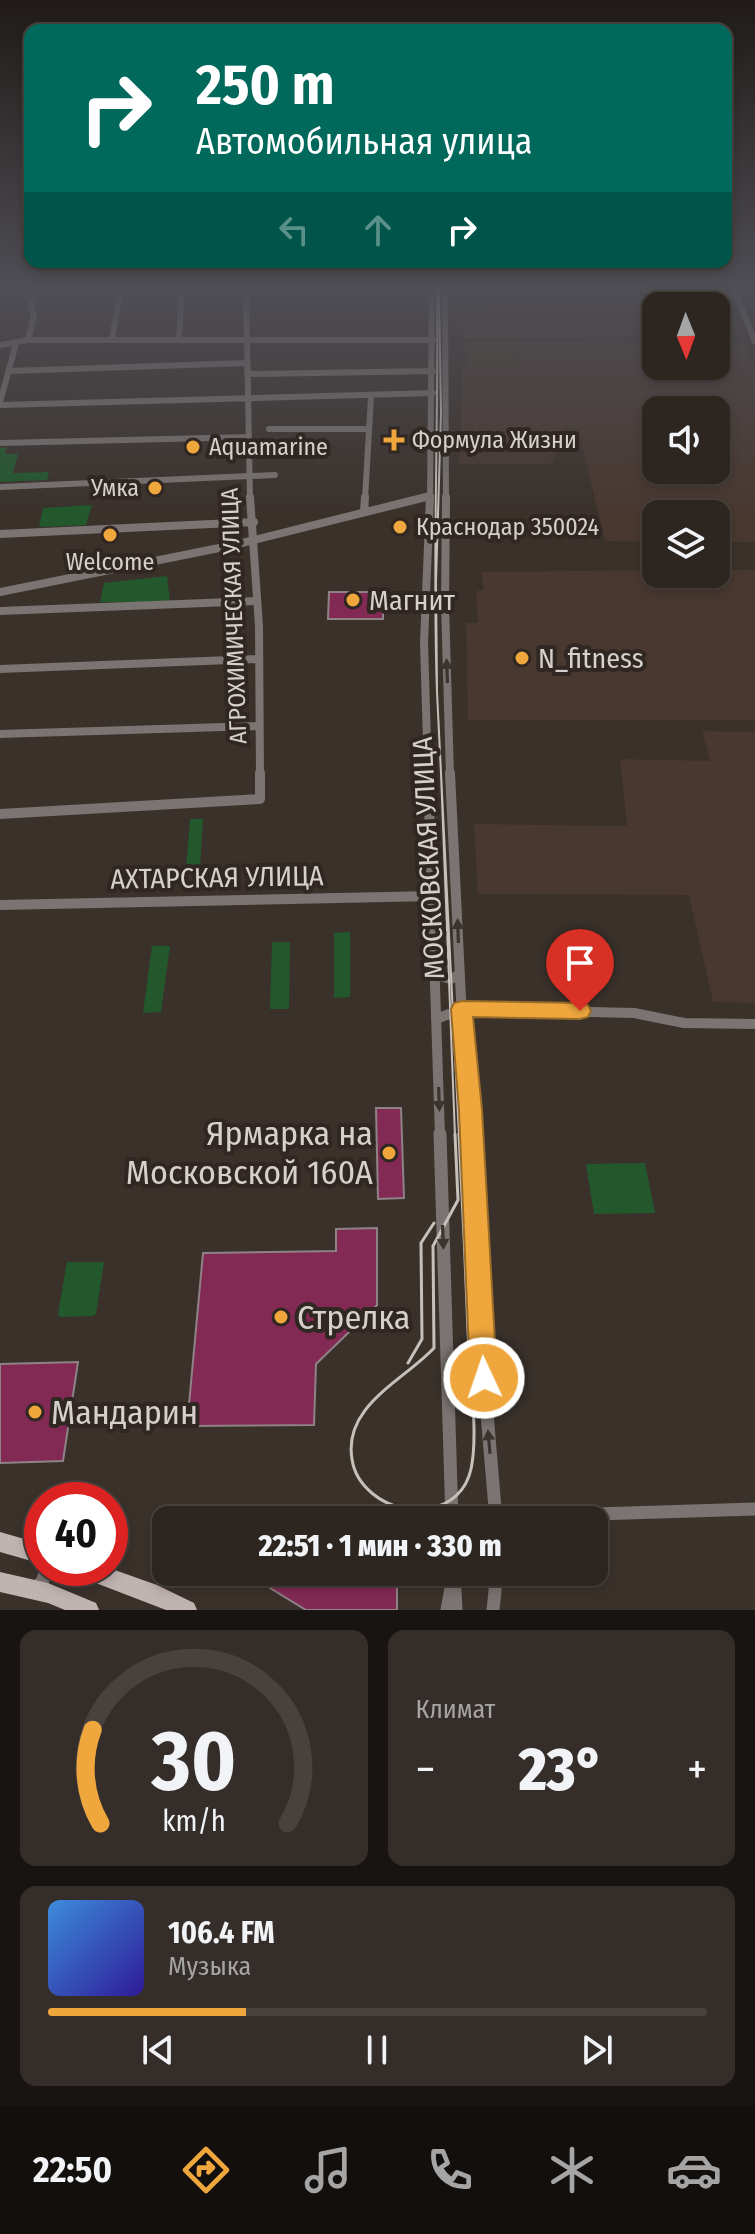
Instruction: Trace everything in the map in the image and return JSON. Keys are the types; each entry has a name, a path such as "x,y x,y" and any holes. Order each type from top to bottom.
{"main road":[{"path":"0,1542 24,1549"},
{"path":"0,1582 34,1590 89,1610"},
{"path":"128,1585 187,1610"}],"street":[{"path":"244,363 6,373 0,404 371,397 373,394 433,393"},
{"name":"АГРОХИМИЧЕСКАЯ УЛИЦА","path":"0,814 260,799 257,601 249,477 247,363"},
{"name":"МОСКОВСКАЯ УЛИЦА","path":"433,363 424,643 452,1506"},
{"name":"МОСКОВСКАЯ УЛИЦА","path":"446,363 445,618 460,974 484,1378 495,1506"},
{"path":"247,374 433,371"},
{"path":"364,512 371,397"},
{"path":"269,429 368,429"},
{"path":"0,443 249,437"},
{"path":"0,487 275,475"},
{"path":"0,592 254,540 431,496"},
{"path":"0,534 254,522"},
{"path":"0,611 257,601"},
{"path":"0,669 257,659"},
{"path":"0,734 258,726"},
{"name":"АХТАРСКАЯ УЛИЦА","path":"0,905 434,896"},
{"path":"435,975 451,979 460,974"},
{"path":"436,1019 442,1014 634,1013 684,1023 755,1024"},
{"path":"608,1515 755,1509"},
{"path":"34,1590 38,1586"},
{"path":"447,1610 451,1586"},
{"path":"455,1586 456,1610"},
{"path":"493,1610 496,1586"},
{"path":"498,1586 499,1610"}],"shaded area":[{"path":"467,363 520,363 520,367 467,367"},
{"path":"520,363 642,363 642,380 730,380 730,363 752,363 755,371 755,542 730,542 730,500 642,500 642,542 605,541 579,432 566,427 551,464 459,464 463,367 520,367"},
{"path":"642,570 642,588 730,588 730,570 755,570 755,720 468,720 466,623 478,623 476,591 484,590 481,572"},
{"path":"702,731 755,732 755,1003 713,1002 689,895 478,894 474,824 627,826 620,759 710,761"}],"green space":[{"path":"7,447 5,454 18,454 13,473 49,472 47,480 0,482 0,448"},
{"path":"92,505 86,525 39,527 43,508"},
{"path":"167,576 170,602 100,602 104,583"},
{"path":"190,819 203,819 200,869 186,869"},
{"path":"350,932 350,997 334,998 334,933"},
{"path":"272,942 290,942 289,1009 270,1009"},
{"path":"152,946 170,946 161,1012 143,1013"},
{"path":"645,1163 655,1213 594,1214 586,1164"},
{"path":"67,1262 104,1262 96,1314 93,1316 60,1317 58,1314"}],"building":[{"name":"Магнит","path":"329,592 376,592 376,608 383,608 383,619 328,619"},
{"name":"Ярмарка на Московской 160А","path":"376,1108 401,1108 404,1198 378,1199"},
{"name":"Стрелка","path":"377,1228 377,1305 316,1364 314,1425 187,1426 203,1253 336,1251 336,1229"},
{"name":"Мандарин","path":"78,1362 63,1461 0,1463 0,1364"},
{"path":"397,1586 397,1610 306,1610 270,1588"}],"tram line":[{"path":"437,363 437,692"},
{"path":"437,692 440,363"},
{"path":"437,692 441,773"},
{"path":"441,773 459,1136"},
{"path":"441,773 455,1136"},
{"path":"455,1134 458,1200 433,1246 434,1348 366,1409 352,1440 353,1464 365,1487 386,1502 415,1510 444,1504 456,1496 465,1484 473,1456 459,1134"},
{"path":"408,1363 422,1339 421,1243 434,1223"}],"place":[{"name":"Формула Жизни","path":"394,440"},
{"name":"Aquamarine","path":"193,447"},
{"name":"Умка","path":"155,488"},
{"name":"Краснодар 350024","path":"400,527"},
{"name":"Welcome","path":"110,535"},
{"name":"Магнит","path":"353,600"},
{"name":"N_fitness","path":"522,658"},
{"name":"Ярмарка на Московской 160А","path":"389,1153"},
{"name":"Стрелка","path":"281,1317"},
{"name":"Мандарин","path":"35,1412"}],"route":[{"path":"484,1378 462,1009 580,1011"}]}
